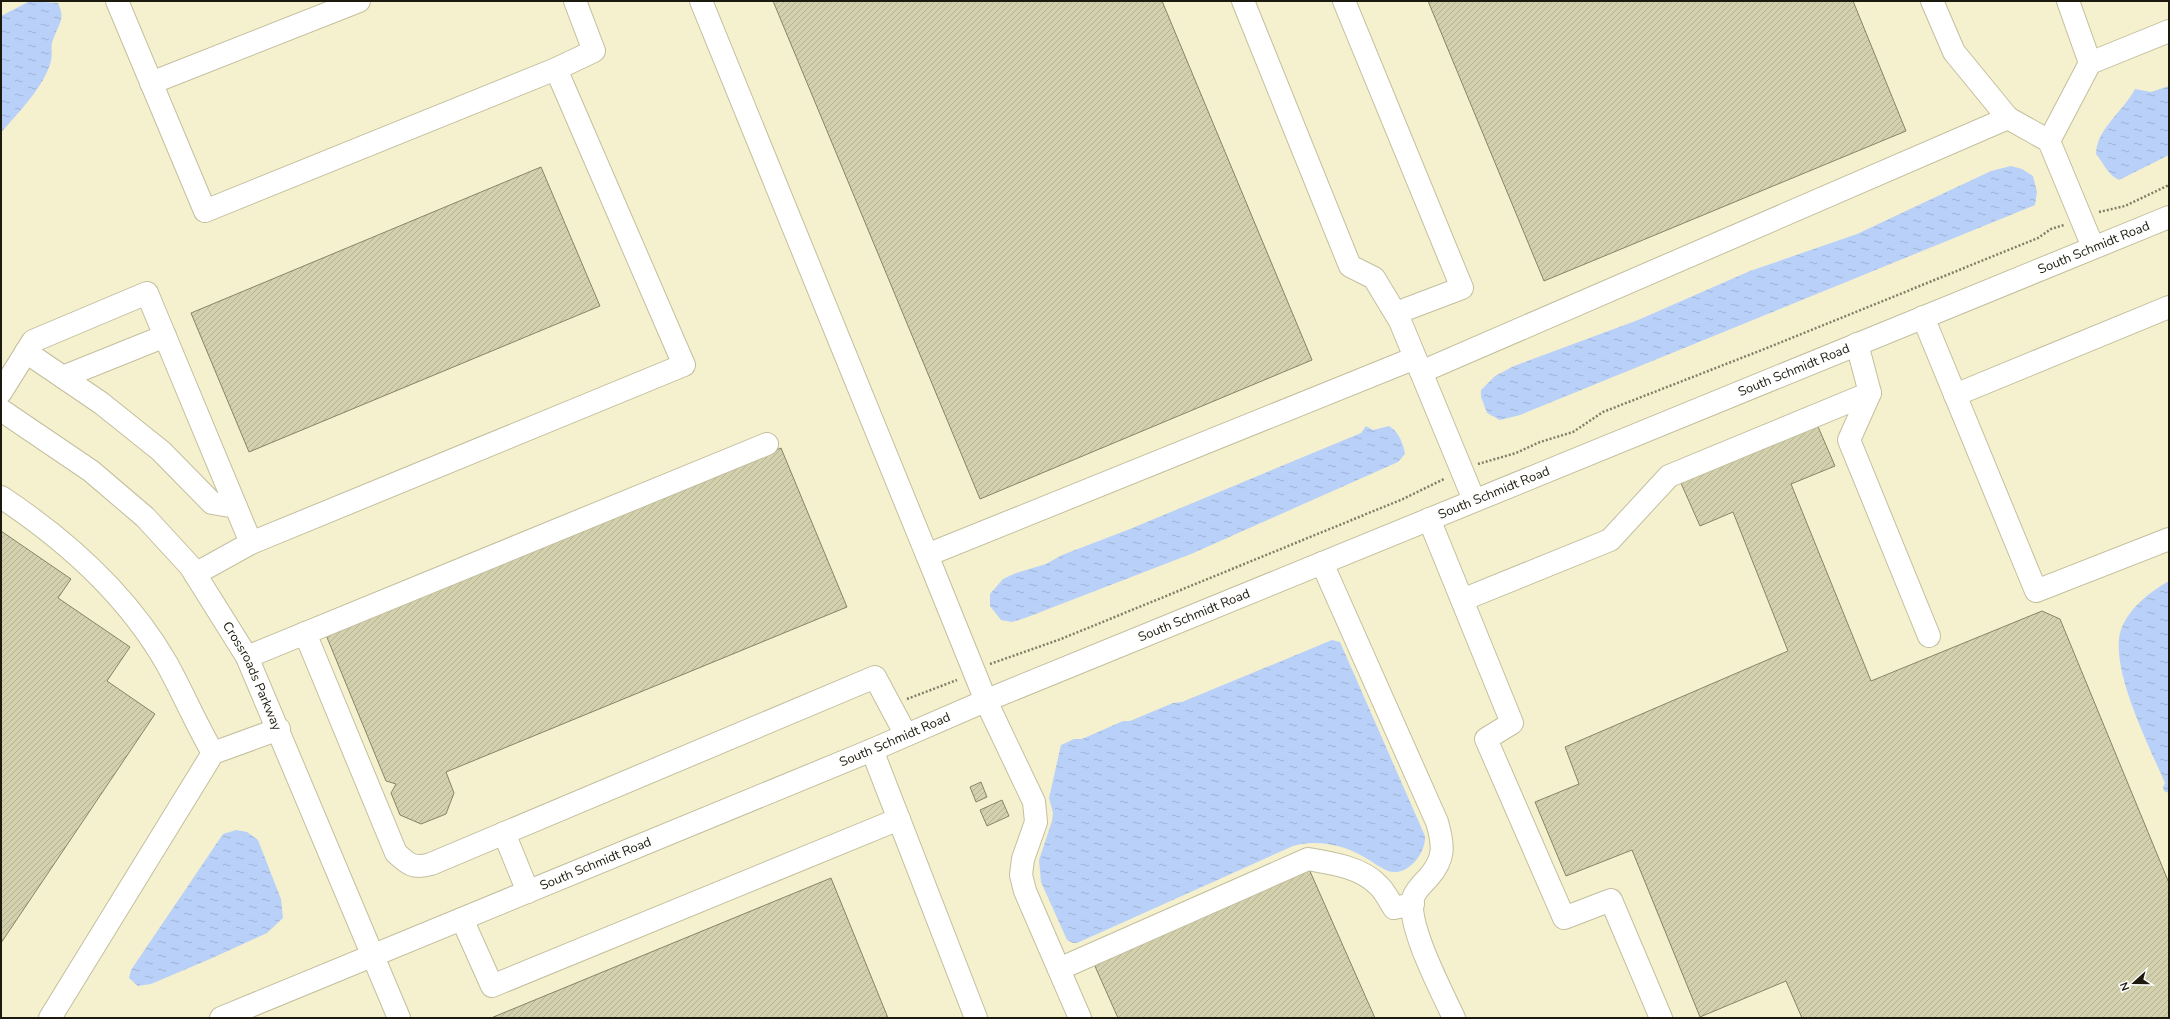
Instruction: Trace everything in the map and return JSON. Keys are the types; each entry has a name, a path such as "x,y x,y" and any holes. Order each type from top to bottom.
{"street":[{"path":"117,1 205,211 556,68 594,51 575,1"},
{"path":"151,83 359,1"},
{"path":"701,1 986,701 1034,802 1036,822 1024,859 1021,875 1024,891 1080,1018"},
{"path":"1244,1 1350,266 1374,278 1396,313 1474,500"},
{"path":"1344,1 1462,288 1396,313"},
{"path":"1932,1 1954,52 2008,118 2049,141 2093,247"},
{"path":"2068,1 2090,63"},
{"path":"2049,141 2090,63 2169,31"},
{"path":"195,574 251,543 684,365 556,68"},
{"path":"927,555 1418,365 2008,118"},
{"name":"South Schmidt Road","path":"221,1018 1474,500 2169,217"},
{"path":"1,392 33,341 147,293 251,543"},
{"path":"1955,395 2169,307"},
{"path":"1923,317 2036,591 2169,539"},
{"path":"63,377 165,336"},
{"path":"1857,344 1870,393 1850,440 1929,636"},
{"path":"26,352 101,402 161,451 212,502 236,507"},
{"path":"1462,600 1610,540 1669,476 1870,393"},
{"name":"Crossroads Parkway","path":"1,410 91,471 145,517 195,574 247,657 279,729 399,1018"},
{"path":"247,657 767,444"},
{"path":"1,497 37,521 87,565 129,609 166,663 213,753"},
{"path":"1429,519 1512,723 1486,740 1564,918 1611,900 1661,1018"},
{"path":"1322,563 1437,822 1443,844 1437,868 1414,897 1412,916 1419,937 1454,1018"},
{"path":"305,633 396,853 406,862 418,868 431,864 875,677 906,735"},
{"path":"50,1018 213,753 279,729"},
{"path":"872,750 976,1018"},
{"path":"462,919 492,986 899,819"},
{"path":"504,833 528,892"},
{"path":"1058,969 1308,859 1331,863 1363,873 1379,885 1394,908 1413,904"}],"path":[{"path":"900,702 1011,655 1030,651 1061,639 1403,499 1479,463 1516,453 1540,442 1573,432 1603,412 2038,238 2051,228 2099,212 2125,206 2169,185"}],"water":[{"path":"30,1 58,3 61,18 52,42 51,61 42,81 30,99 1,133 1,16"},
{"path":"2169,86 2169,155 2119,180 2115,178 2096,154 2097,145 2101,136 2135,89 2151,92"},
{"path":"2011,166 2022,169 2033,176 2037,192 2035,205 1520,415 1500,420 1487,413 1481,397 1481,390 1495,376 1514,366 1638,320 1750,271 1857,234 1991,171"},
{"path":"1366,426 1373,430 1389,426 1395,431 1402,442 1405,454 1398,462 1191,554 1025,618 1012,622 1001,620 990,606 990,594 1003,579 1016,573 1046,564 1062,555 1130,529 1361,433"},
{"path":"2169,581 2169,793 2164,791 2163,787 2165,783 2134,712 2122,673 2119,655 2119,639 2125,621 2137,605 2153,591"},
{"path":"1332,640 1340,642 1425,836 1419,857 1402,871 1395,872 1388,871 1356,853 1339,846 1311,843 1293,846 1077,943 1067,940 1041,882 1039,860 1052,821 1053,813 1049,798 1061,745 1074,739 1082,739 1123,721 1130,721 1173,703 1182,702"},
{"path":"236,830 247,832 258,840 281,899 283,918 267,933 151,984 138,986 129,978 131,970 223,834"}],"building":[{"path":"773,1 1162,1 1312,360 980,499"},
{"path":"1428,1 1853,1 1906,131 1544,281"},
{"path":"541,167 600,306 249,452 191,313"},
{"path":"1816,422 1835,466 1791,484 1871,681 2042,611 2060,619 2169,883 2169,1018 1802,1018 1786,981 1700,1017 1632,850 1566,876 1535,802 1579,784 1565,747 1788,651 1733,512 1700,526 1680,481"},
{"path":"781,448 847,607 446,772 454,793 446,814 421,824 400,815 391,793 396,784 386,781 326,635"},
{"path":"1,531 71,579 58,598 130,647 107,681 155,714 1,943"},
{"path":"981,782 987,797 976,802 970,787"},
{"path":"1002,800 1009,816 987,826 980,810"},
{"path":"1309,869 1375,1018 1118,1018 1094,964"},
{"path":"831,878 888,1018 491,1018"}]}
